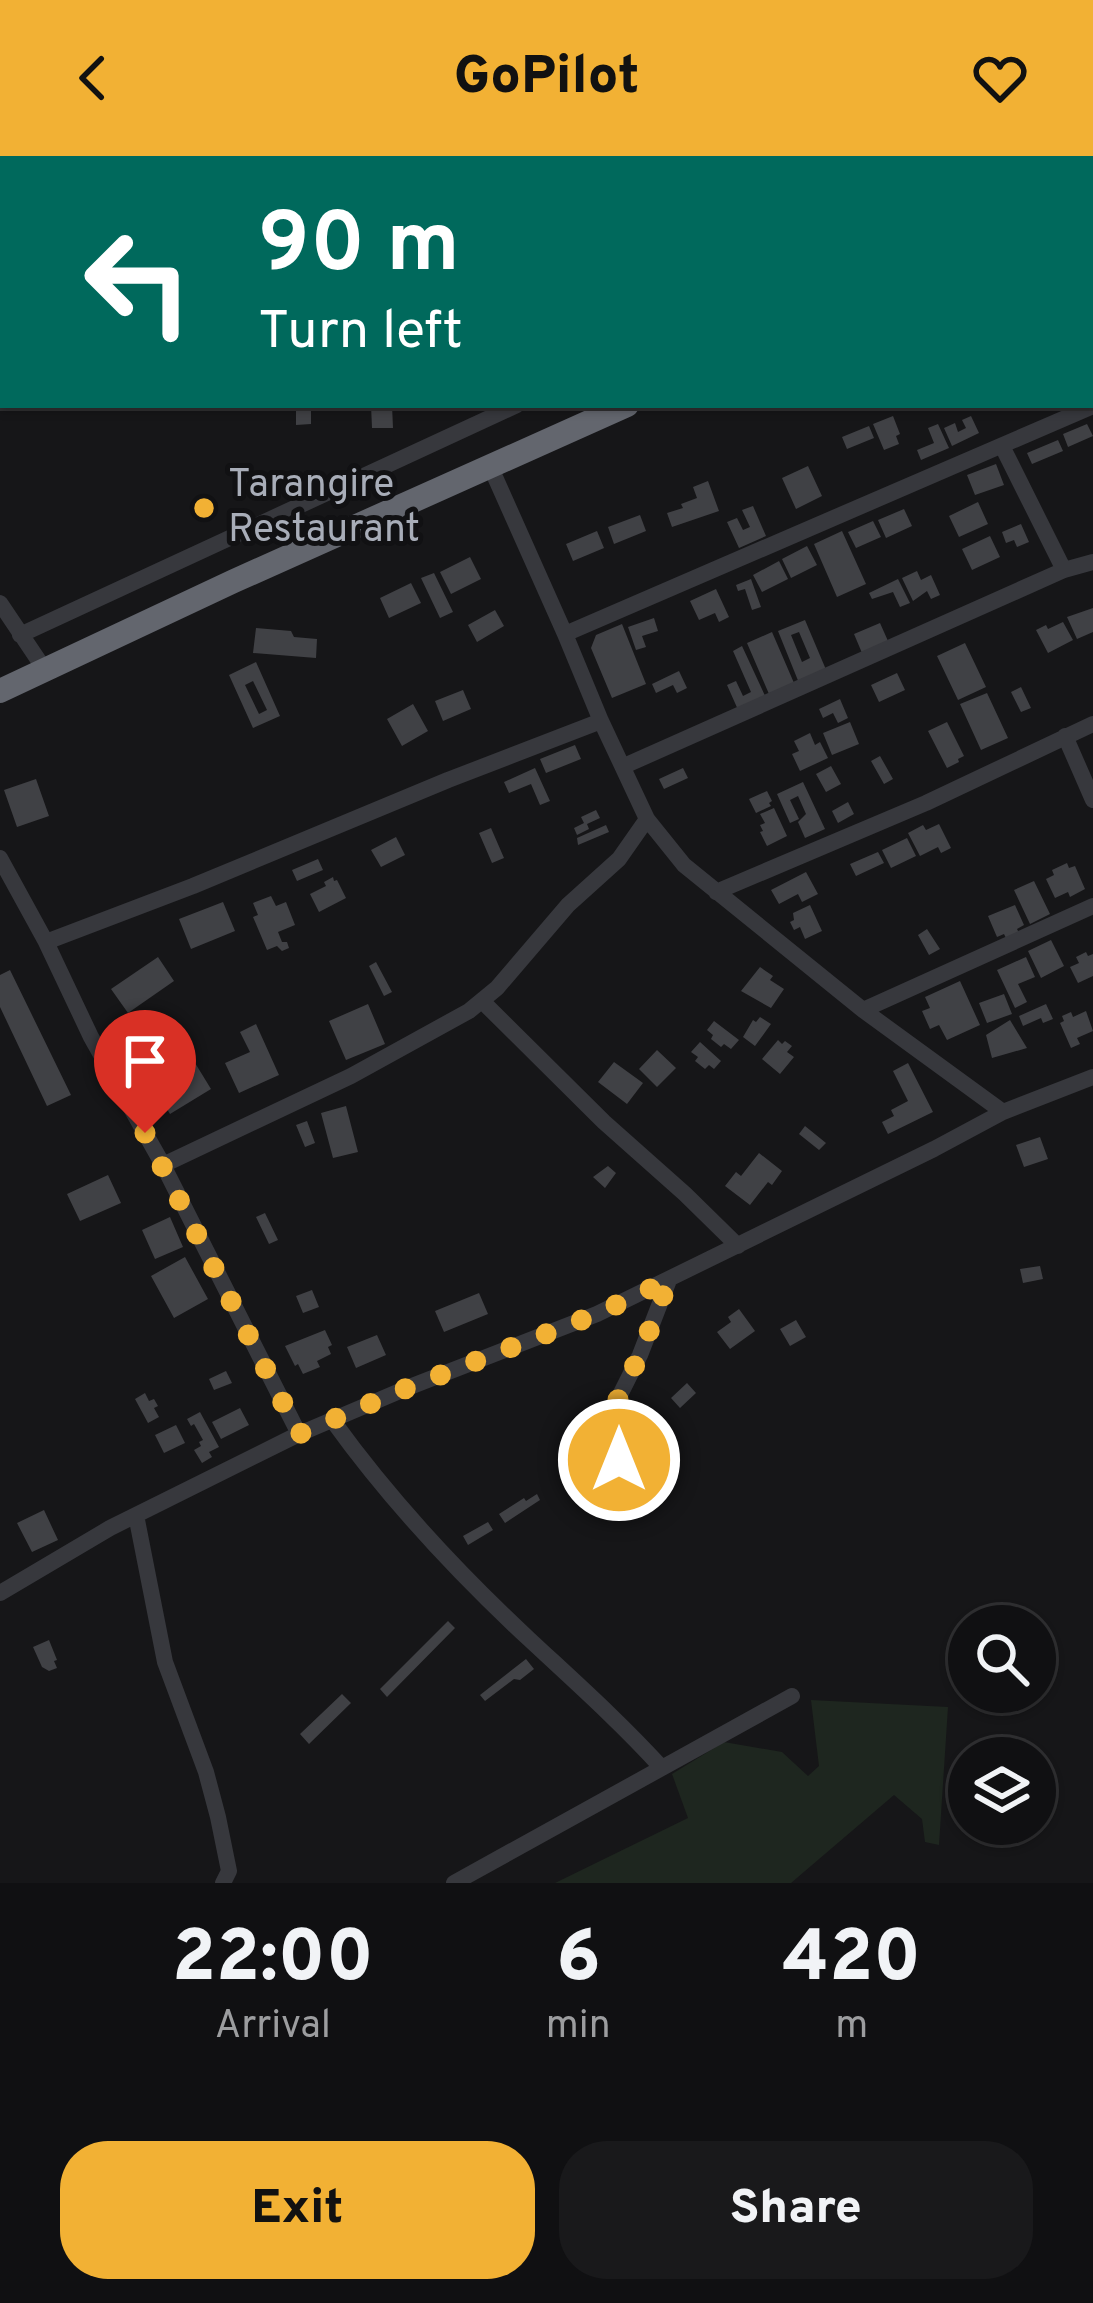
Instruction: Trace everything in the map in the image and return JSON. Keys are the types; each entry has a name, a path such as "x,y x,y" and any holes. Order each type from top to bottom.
{"highway":[{"path":"0,691 621,408"}],"street":[{"path":"20,635 512,408"},
{"path":"565,634 1088,408"},
{"path":"1002,446 1064,571"},
{"path":"491,468 647,819 684,865 716,892 863,1010 1003,1112"},
{"path":"624,766 1093,562"},
{"path":"0,603 45,670"},
{"path":"46,942 601,721"},
{"path":"716,892 1093,724"},
{"path":"1065,736 1093,800"},
{"path":"163,1165 351,1076 470,1011 497,988 568,905 619,859 647,819"},
{"path":"0,858 299,1434"},
{"path":"863,1010 1093,906"},
{"path":"482,1001 738,1246"},
{"path":"0,1593 136,1515 299,1434 597,1314 1003,1112 1093,1077"},
{"path":"619,1460 618,1399 669,1280"},
{"path":"333,1421 425,1534 661,1767"},
{"path":"136,1515 166,1662 218,1817 229,1871 223,1883"},
{"path":"454,1883 792,1696"}],"shaded area":[{"path":"811,1700 948,1707 939,1845 925,1842 922,1819 894,1795 791,1883 555,1883 688,1818 672,1774 724,1742 782,1752 808,1776 819,1766"}],"building":[{"path":"296,408 311,408 311,424 296,425"},
{"path":"371,408 392,408 393,428 372,428"},
{"path":"893,416 899,444 884,450 873,424"},
{"path":"971,416 979,433 952,446 944,428 955,423 958,432 966,428 962,420"},
{"path":"938,424 949,448 921,460 917,450 934,443 928,428"},
{"path":"1087,424 1093,436 1068,447 1063,434"},
{"path":"869,426 874,438 847,449 842,437"},
{"path":"1058,440 1063,451 1032,464 1027,453"},
{"path":"996,464 1004,485 975,495 967,475"},
{"path":"808,466 822,496 796,509 782,478"},
{"path":"708,481 719,511 672,527 667,513 697,498 693,487"},
{"path":"978,502 988,524 959,537 949,516"},
{"path":"753,506 766,536 739,548 727,522 737,518 743,530 750,527 742,510"},
{"path":"904,509 912,526 886,538 878,520"},
{"path":"640,515 646,531 614,544 608,527"},
{"path":"873,521 881,537 856,548 848,532"},
{"path":"1021,524 1029,542 1017,547 1014,540 1006,543 1002,532"},
{"path":"597,531 604,548 573,561 566,544"},
{"path":"842,531 866,584 837,597 814,544"},
{"path":"990,536 1000,557 972,570 962,549"},
{"path":"807,546 817,565 791,578 782,559"},
{"path":"470,557 481,579 451,594 440,572"},
{"path":"779,561 788,579 762,592 753,575"},
{"path":"917,571 921,580 931,575 940,595 931,599 927,591 913,601 902,578"},
{"path":"434,573 453,612 440,618 421,578"},
{"path":"751,579 761,607 752,610 745,589 738,591 736,585"},
{"path":"898,579 910,603 900,607 893,592 872,599 869,593"},
{"path":"411,583 421,603 389,618 380,598"},
{"path":"716,589 729,617 719,622 715,613 699,620 690,601"},
{"path":"1093,608 1093,632 1077,639 1067,617"},
{"path":"495,610 504,626 477,642 468,625"},
{"path":"654,618 658,631 642,636 646,647 636,650 628,627"},
{"path":"805,620 827,672 799,683 778,631","holes":["799,632 810,658 802,662 791,635"]},
{"path":"1063,622 1073,640 1048,653 1036,630"},
{"path":"880,623 888,641 862,653 854,634"},
{"path":"622,624 646,684 612,698 591,648 596,635"},
{"path":"256,628 317,639 316,658 253,653"},
{"path":"772,632 794,683 769,694 747,643"},
{"path":"965,643 986,687 958,700 937,656"},
{"path":"742,646 767,700 739,712 727,685 736,681 743,696 751,692 733,651"},
{"path":"256,662 280,716 253,728 229,675","holes":["253,681 267,710 259,714 245,685"]},
{"path":"679,671 687,688 677,693 673,685 656,693 652,684"},
{"path":"897,673 905,690 879,702 871,685"},
{"path":"1021,687 1031,708 1021,712 1011,692"},
{"path":"463,690 471,709 443,721 435,701"},
{"path":"987,693 1008,738 981,750 960,704"},
{"path":"840,699 848,718 838,723 833,713 823,718 819,709"},
{"path":"413,704 428,731 402,746 387,719"},
{"path":"850,722 859,744 832,755 823,733"},
{"path":"947,722 964,756 947,768 928,731"},
{"path":"810,733 828,758 800,771 792,754 799,751 794,741"},
{"path":"575,745 581,759 546,773 540,759"},
{"path":"880,756 893,779 884,784 871,761"},
{"path":"831,766 841,784 826,792 816,774"},
{"path":"535,768 550,801 540,805 531,784 509,793 504,782"},
{"path":"683,768 688,778 664,789 659,779"},
{"path":"36,779 49,816 17,827 4,790"},
{"path":"803,782 825,829 805,838 798,822 806,814 798,796 790,800 799,819 790,823 777,794"},
{"path":"767,791 771,806 756,813 749,799"},
{"path":"848,802 854,814 838,823 832,811"},
{"path":"774,808 787,836 767,846 760,832 765,823 760,814"},
{"path":"596,810 600,818 577,835 574,828 584,823 581,817"},
{"path":"939,824 951,848 941,853 938,847 920,856 908,833"},
{"path":"606,825 609,832 578,845 577,838"},
{"path":"491,828 504,858 492,863 479,833"},
{"path":"396,837 405,855 381,867 371,850"},
{"path":"907,838 916,856 891,868 882,850"},
{"path":"878,852 884,863 856,876 850,864"},
{"path":"318,859 323,870 297,881 292,870"},
{"path":"1067,863 1069,868 1075,866 1085,889 1055,898 1046,879"},
{"path":"806,872 818,894 802,902 798,894 779,904 771,890"},
{"path":"333,877 346,898 319,912 310,894"},
{"path":"1034,881 1050,914 1030,924 1014,890"},
{"path":"271,896 276,906 286,902 295,925 278,932 289,948 282,951 277,946 267,950 253,917 258,915 253,903"},
{"path":"223,902 235,931 191,949 179,919"},
{"path":"810,905 822,931 805,939 800,927 794,930 790,922 793,913"},
{"path":"1015,905 1024,925 1017,929 1019,933 997,937 988,916"},
{"path":"927,929 940,949 929,955 918,935"},
{"path":"1051,940 1064,966 1041,978 1028,951"},
{"path":"1086,952 1093,954 1093,976 1078,983 1070,967"},
{"path":"158,957 174,981 128,1013 111,989"},
{"path":"1026,957 1035,977 1018,984 1027,1002 1015,1008 997,970"},
{"path":"376,962 392,992 384,996 369,966"},
{"path":"760,967 784,989 771,1008 741,991"},
{"path":"10,970 71,1095 47,1106 0,1007 0,975"},
{"path":"960,981 980,1025 947,1040 939,1025 930,1029 922,1011 930,1008 925,997"},
{"path":"1004,994 1012,1014 987,1023 979,1003"},
{"path":"368,1004 385,1044 346,1060 329,1021"},
{"path":"1046,1004 1053,1019 1043,1023 1041,1018 1023,1026 1019,1016"},
{"path":"1086,1011 1093,1031 1077,1038 1080,1044 1071,1048 1060,1023 1062,1016"},
{"path":"760,1017 771,1024 755,1046 743,1037"},
{"path":"1010,1020 1027,1048 992,1058 986,1035"},
{"path":"714,1021 739,1040 731,1049 711,1039 707,1030"},
{"path":"163,1022 169,1039 129,1053 122,1036"},
{"path":"256,1024 279,1075 239,1093 225,1063 250,1052 240,1032"},
{"path":"778,1040 792,1046 787,1052 794,1057 780,1074 762,1059"},
{"path":"700,1042 721,1061 714,1069 695,1061 698,1057 691,1052"},
{"path":"657,1050 676,1068 657,1087 639,1069"},
{"path":"192,1058 211,1089 170,1114 151,1083"},
{"path":"614,1062 643,1083 627,1104 598,1082"},
{"path":"908,1063 933,1112 888,1134 882,1122 894,1116 891,1110 908,1101 893,1071"},
{"path":"346,1106 358,1152 333,1158 321,1113"},
{"path":"307,1121 315,1143 305,1147 296,1125"},
{"path":"805,1126 826,1143 819,1150 799,1134"},
{"path":"1040,1137 1048,1159 1024,1167 1016,1145"},
{"path":"759,1153 782,1171 750,1205 725,1186 736,1172 741,1176"},
{"path":"608,1166 616,1173 605,1188 593,1177"},
{"path":"108,1175 121,1203 80,1221 67,1194"},
{"path":"265,1213 278,1240 269,1244 256,1217"},
{"path":"170,1217 183,1247 155,1259 142,1230"},
{"path":"185,1257 208,1299 174,1318 151,1276"},
{"path":"1040,1266 1043,1279 1023,1283 1020,1269"},
{"path":"312,1290 319,1307 303,1313 296,1296"},
{"path":"479,1293 488,1314 444,1332 435,1311"},
{"path":"739,1309 755,1331 730,1349 717,1332"},
{"path":"796,1320 806,1337 790,1346 780,1329"},
{"path":"325,1330 331,1354 317,1361 320,1367 303,1374 285,1346"},
{"path":"377,1335 386,1355 356,1368 347,1347"},
{"path":"226,1371 232,1383 214,1390 209,1379"},
{"path":"687,1383 696,1393 680,1408 671,1398"},
{"path":"145,1393 158,1406 154,1408 159,1417 148,1423 135,1399"},
{"path":"240,1408 249,1425 221,1439 212,1422"},
{"path":"200,1412 219,1447 202,1463 194,1450 203,1440 187,1419"},
{"path":"176,1425 185,1443 164,1453 155,1435"},
{"path":"537,1494 540,1500 505,1523 499,1514"},
{"path":"44,1510 58,1540 32,1552 17,1523"},
{"path":"488,1522 493,1530 468,1545 463,1536"},
{"path":"448,1621 455,1628 387,1697 380,1689"},
{"path":"49,1640 57,1668 49,1671 42,1667 33,1647"},
{"path":"526,1659 534,1669 485,1701 480,1695"},
{"path":"342,1694 351,1703 309,1744 300,1734"}],"place":[{"name":"Tarangire Restaurant","path":"204,508"}],"route":[{"path":"145,1133 299,1434 597,1314 669,1280 618,1399 619,1460"}]}
